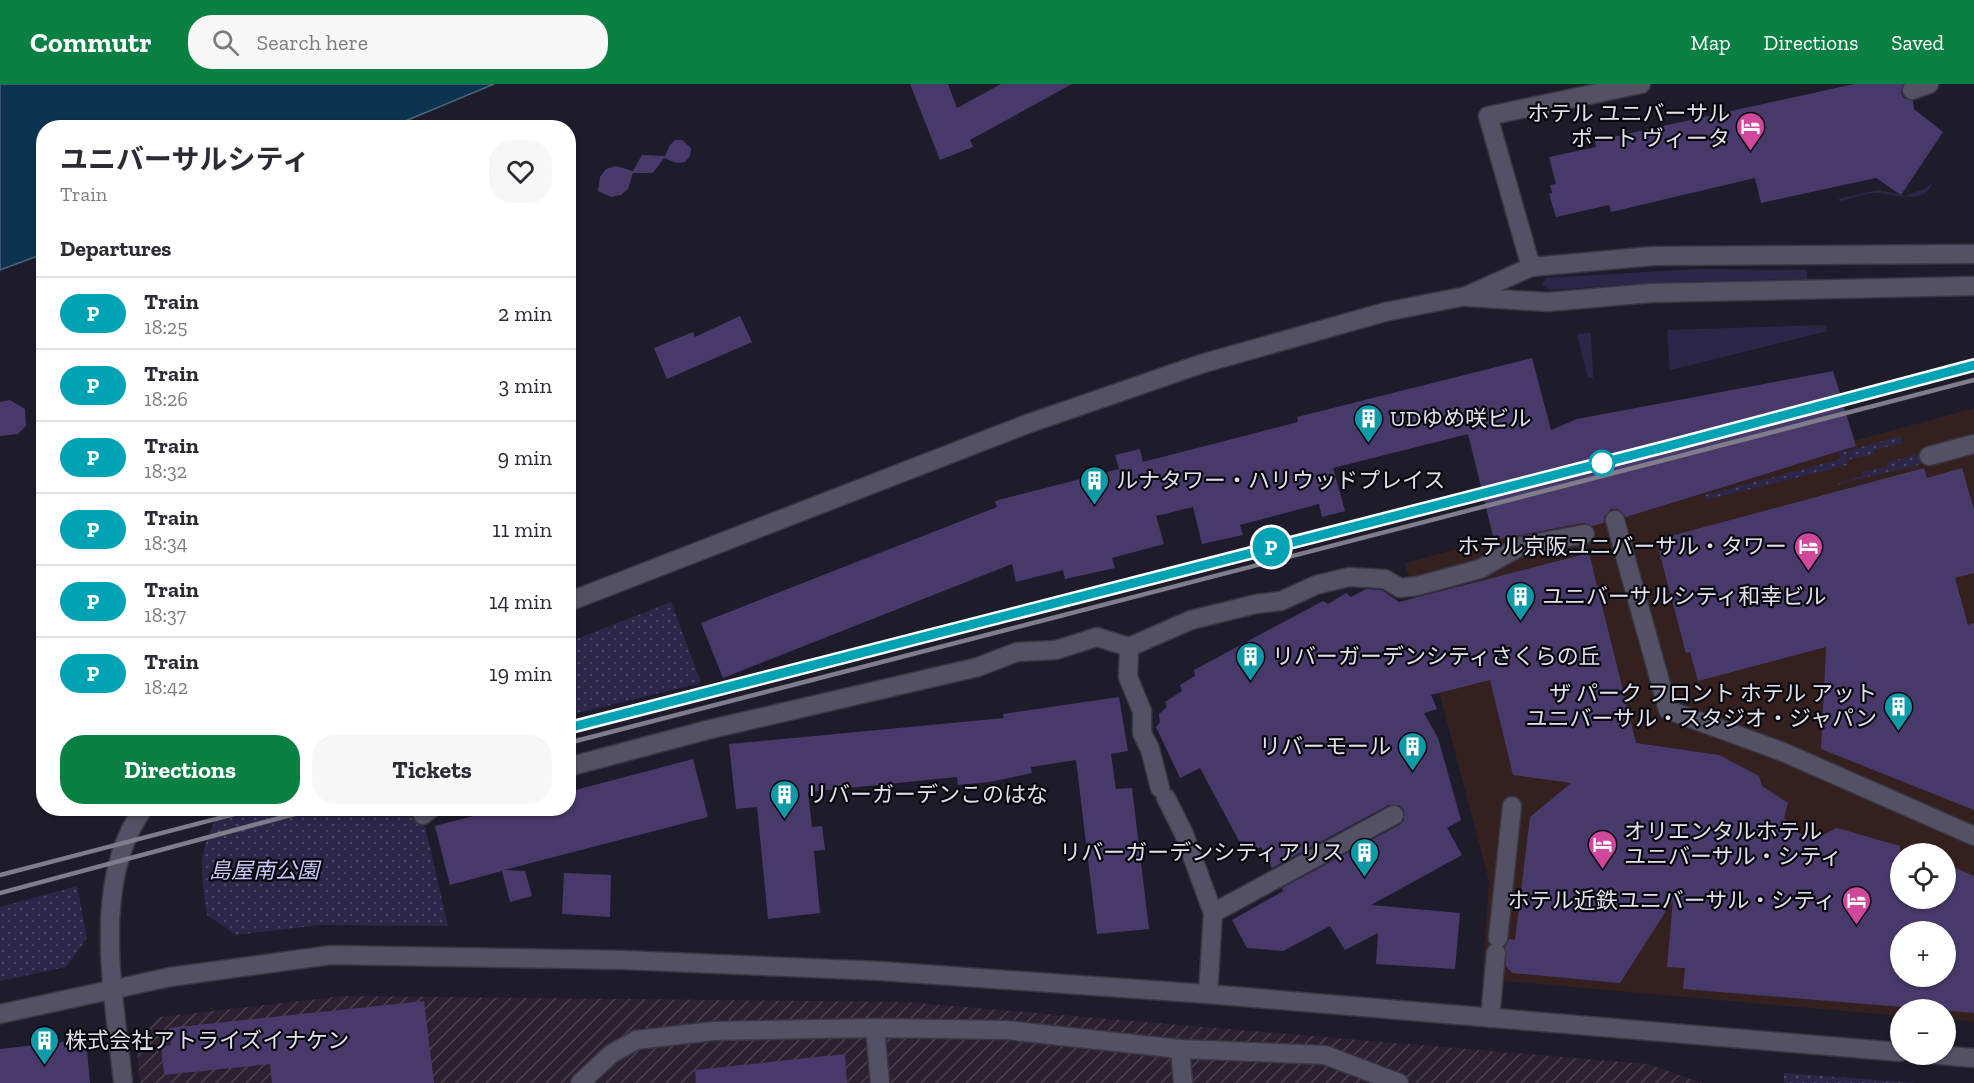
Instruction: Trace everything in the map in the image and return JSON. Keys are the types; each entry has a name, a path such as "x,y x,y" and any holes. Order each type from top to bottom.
{"street":[{"path":"1531,267 1488,116 1641,84"},
{"path":"1466,297 1531,267 1653,256 1974,254"},
{"path":"576,599 1027,424 1202,364 1385,312 1466,297 1547,302 1651,293 1974,286"},
{"path":"1929,456 1974,444"},
{"path":"1615,520 1668,710 1783,752 1974,836"},
{"path":"576,764 711,729 978,667 1017,652 1056,650 1098,638 1129,647 1191,620 1256,604 1281,601 1316,585 1349,577 1385,579 1400,588 1417,586 1480,569 1521,546 1585,534"},
{"path":"1129,647 1128,677 1142,711 1142,733 1150,749 1163,793 1184,834 1213,913 1208,994"},
{"path":"1490,1018 1512,806"},
{"path":"1213,913 1394,815"},
{"path":"123,1083 110,914 115,876 127,836 139,816"},
{"path":"0,1014 170,977 331,955 624,960 880,971 1208,994 1890,1051"},
{"path":"875,1028 880,1083"},
{"path":"580,1083 611,1054 636,1040 713,1031 875,1028 1006,1030 1180,1049 1325,1055 1399,1083"},
{"path":"1180,1049 1183,1083"},
{"path":"1956,1056 1974,1058"}],"shaded area":[{"path":"1974,408 1974,1022 1956,1020 1956,999 1890,999 1890,1015 1482,979 1489,881 1405,563"},
{"path":"344,996 905,1002 1647,1064 1703,1083 140,1083 136,1042 160,1017"}],"green space":[{"path":"1932,183 1928,190 1916,197 1908,197 1874,193 1841,201 1838,199 1878,190 1905,196 1924,189"},
{"path":"1696,269 1807,270 1807,279 1667,282 1550,290 1542,285 1546,278"},
{"path":"1826,325 1827,331 1670,370 1667,330"},
{"path":"1591,333 1593,378 1588,378 1577,334"},
{"path":"1901,436 1903,443 1874,450 1874,454 1847,460 1847,465 1706,500 1705,495 1841,459 1839,453"},
{"path":"1923,453 1926,463 1831,486 1862,476 1862,472 1888,466 1888,462"},
{"path":"671,602 701,683 576,713 576,639"},
{"name":"島屋南公園","path":"219,816 423,816 448,926 320,925 236,935 207,915 202,872 203,860 209,835"},
{"path":"77,886 87,938 66,967 0,981 0,907"},
{"path":"1784,1073 1915,1083 1784,1083"}],"water":[{"path":"0,84 494,84 408,120 36,120 36,257 0,270"}],"building":[{"path":"910,84 948,84 957,108 1001,84 1072,84 970,140 973,147 940,160"},
{"name":"ホテル ユニバーサル ポート ヴィータ","path":"1854,84 1903,84 1901,93 1904,98 1913,101 1914,109 1943,132 1901,195 1876,178 1761,203 1755,178 1611,212 1609,205 1556,217 1549,194 1552,193 1550,185 1556,184 1549,157 1596,147 1595,141"},
{"path":"675,140 682,140 691,148 690,156 685,162 677,163 664,158 653,173 633,173 628,189 621,195 611,197 598,191 600,177 606,169 616,166 633,171 642,155 665,156"},
{"path":"740,316 752,342 667,379 654,348 693,332 695,337"},
{"path":"1532,358 1551,430 1577,419 1833,371 1856,446 1626,517 1618,509 1611,509 1604,517 1604,523 1593,526 1583,523 1494,540 1468,434 1333,468 1345,511 1322,517 1319,504 1240,525 1243,535 1202,544 1193,507 1156,516 1164,544 1112,558 1115,568 1065,579 1063,570 1016,582 1012,564 723,678 701,623 997,507 995,501 1119,469 1115,455 1140,449 1143,462 1298,422 1297,417"},
{"path":"10,400 25,409 26,426 18,434 0,436 0,402"},
{"name":"ホテル京阪ユニバーサル・タワー","path":"1924,468 1927,478 1962,468 1974,509 1974,573 1955,578 1968,625 1974,623 1974,810 1821,749 1826,647 1698,681 1690,652 1686,653 1656,540"},
{"path":"1589,553 1636,743 1719,755 1759,776 1762,786 1788,803 1784,818 1800,834 1823,835 1837,828 1890,843 1890,909 1956,909 1956,868 1974,876 1974,1013 1956,1012 1956,999 1890,999 1890,1006 1683,989 1685,968 1667,967 1673,900 1620,983 1512,973 1506,966 1505,947 1509,939 1515,940 1530,817 1571,783 1513,775 1490,680 1431,695 1437,709 1424,713 1438,738 1461,820 1447,828 1462,855 1371,905 1460,913 1455,969 1376,964 1378,933 1345,950 1330,926 1283,951 1247,948 1232,920 1283,891 1282,888 1399,825 1404,820 1404,810 1399,805 1389,805 1272,868 1261,847 1246,854 1200,768 1180,778 1156,727 1160,722 1159,714 1167,707 1165,702 1182,691 1180,685 1195,676 1194,670 1323,601 1328,604 1346,593 1351,597 1366,589 1382,590 1399,602"},
{"path":"1119,697 1128,751 1111,754 1116,789 1132,788 1149,929 1097,934 1076,760 1031,767 1032,773 990,782 958,785 957,777 808,792 812,827 822,826 825,850 814,851 820,913 768,919 757,807 736,809 729,744 1004,718 1003,714"},
{"path":"693,759 708,817 504,870 525,871 532,896 510,902 502,871 450,885 435,826 473,816 576,816 576,790"},
{"path":"564,873 611,875 610,917 562,914"},
{"path":"424,1001 434,1083 272,1083 270,1064 164,1075 161,1046 171,1045 169,1028"},
{"name":"株式会社アトライズイナケン","path":"86,1039 90,1083 0,1083 0,1049"},
{"path":"845,1054 847,1083 696,1083 695,1070"}],"railway":[{"path":"576,726 1695,439 1974,365"},
{"path":"576,741 1974,380"},
{"path":"0,875 227,816"},
{"path":"0,893 287,816"}],"train":[{"name":"P","path":"576,726 1672,445 1974,365"}],"place":[{"name":"ホテル ユニバーサル ポート ヴィータ","path":"1751,152"},
{"name":"UDゆめ咲ビル","path":"1369,444"},
{"name":"ルナタワー・ハリウッドプレイス","path":"1095,506"},
{"name":"ホテル京阪ユニバーサル・タワー","path":"1808,572"},
{"name":"ユニバーサルシティ和幸ビル","path":"1521,622"},
{"name":"リバーガーデンシティさくらの丘","path":"1251,682"},
{"name":"ザ パーク フロント ホテル アット ユニバーサル・スタジオ・ジャパン","path":"1898,732"},
{"name":"リバーモール","path":"1412,772"},
{"name":"リバーガーデンこのはな","path":"785,820"},
{"name":"オリエンタルホテル ユニバーサル・シティ","path":"1603,870"},
{"name":"リバーガーデンシティアリス","path":"1365,878"},
{"name":"ホテル近鉄ユニバーサル・シティ","path":"1857,926"},
{"name":"株式会社アトライズイナケン","path":"44,1066"}]}
